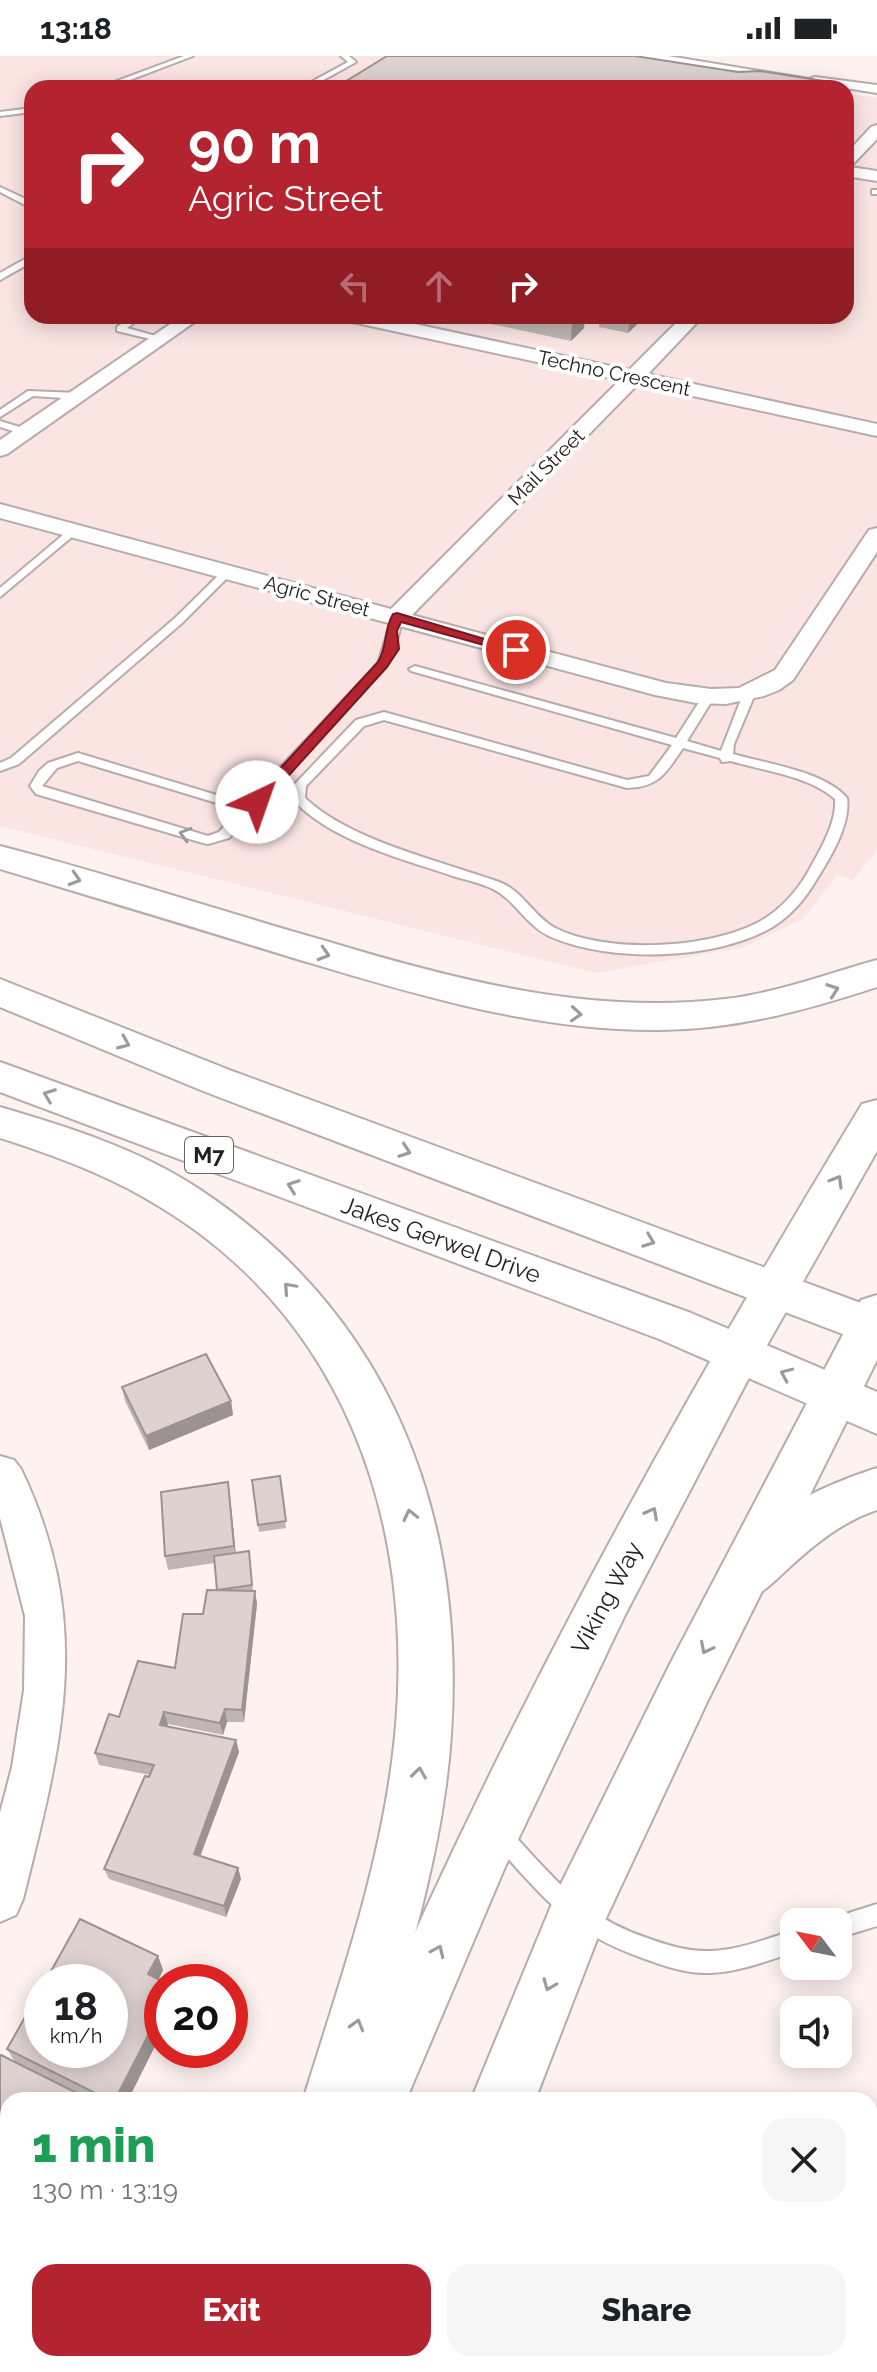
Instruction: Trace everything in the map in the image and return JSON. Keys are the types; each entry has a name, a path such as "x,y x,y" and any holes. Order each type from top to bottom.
{"main road":[{"path":"0,857 451,991 564,1014 675,1018 727,1012 828,993 877,973"},
{"path":"0,992 245,1094 493,1182 773,1288 875,1322 856,1404 742,1579 577,1915 506,2092"},
{"name":"Jakes Gerwel Drive","path":"0,1076 675,1326 856,1404"},
{"name":"Viking Way","path":"378,2092 493,1828 592,1622 773,1288 877,1115"},
{"path":"0,1122 76,1148 151,1181 216,1222 261,1259 300,1300 343,1358 397,1470 422,1565 428,1648 424,1735 407,1844 337,2092"},
{"path":"742,1579 804,1522 835,1503 877,1489"}],"street":[{"path":"642,56 787,80"},
{"path":"834,67 877,74"},
{"path":"720,69 795,80"},
{"path":"854,89 877,92"},
{"path":"854,91 877,92"},
{"path":"854,154 877,130"},
{"path":"854,175 876,187"},
{"path":"0,450 183,324"},
{"name":"Techno Crescent","path":"401,324 877,430"},
{"name":"Mail Street","path":"397,617 686,324"},
{"name":"Agric Street","path":"3,515 74,531 664,690 728,697"},
{"path":"728,697 784,675 877,535"},
{"path":"0,1472 7,1481 29,1546 45,1616 45,1690 34,1767 0,1899"}],"lane":[{"path":"124,80 190,56"},
{"path":"319,80 353,62 344,56"},
{"path":"0,114 24,111"},
{"path":"0,189 24,201"},
{"path":"0,277 24,263"},
{"path":"127,324 120,329 160,340"},
{"path":"0,414 31,393 79,396"},
{"path":"0,424 26,432"},
{"path":"0,594 74,531"},
{"path":"0,767 15,761 178,621 228,572"},
{"path":"250,809 78,757 51,766 36,786 40,791 83,805 208,840 224,835 250,809 383,664 392,649 390,631 397,617"},
{"path":"415,669 678,742 726,759 811,780 837,793 843,804 841,812 816,871 795,900 759,928 703,944 634,950 601,948 549,931 519,900 500,887 338,827 309,812 299,799 300,785 360,723 384,716 627,784 644,783 654,778 678,742 728,697"},
{"path":"726,759 728,697"},
{"path":"493,1828 577,1915 618,1939 652,1951 707,1962 742,1958 780,1946"},
{"path":"852,1923 877,1915"}],"shaded area":[{"path":"0,56 609,56 761,80 24,80 24,324 854,324 854,94 877,98 877,851 853,880 837,875 803,919 742,948 595,973 0,826"}],"building":[{"path":"387,56 635,56 738,72 761,71 818,80 348,80"},
{"path":"206,1354 231,1401 146,1436 122,1387"},
{"path":"280,1476 286,1521 258,1525 252,1480"},
{"path":"228,1482 234,1546 165,1556 161,1492"},
{"path":"249,1551 252,1585 217,1590 214,1556"},
{"path":"207,1590 255,1591 242,1710 225,1709 220,1723 164,1712 160,1725 236,1740 194,1854 238,1868 224,1906 104,1869 145,1776 149,1777 154,1765 95,1753 109,1714 119,1717 138,1661 175,1668 183,1614 203,1614"},
{"path":"80,1919 158,1956 154,1964 144,1964 144,2043 119,2092 93,2092 45,2068 128,2068 128,1964 55,1964"},
{"path":"24,2019 24,2058 7,2049"},
{"path":"1,2055 75,2092 0,2092"}],"route":[{"path":"257,802 383,664 392,649 390,631 397,617 516,650"}]}
